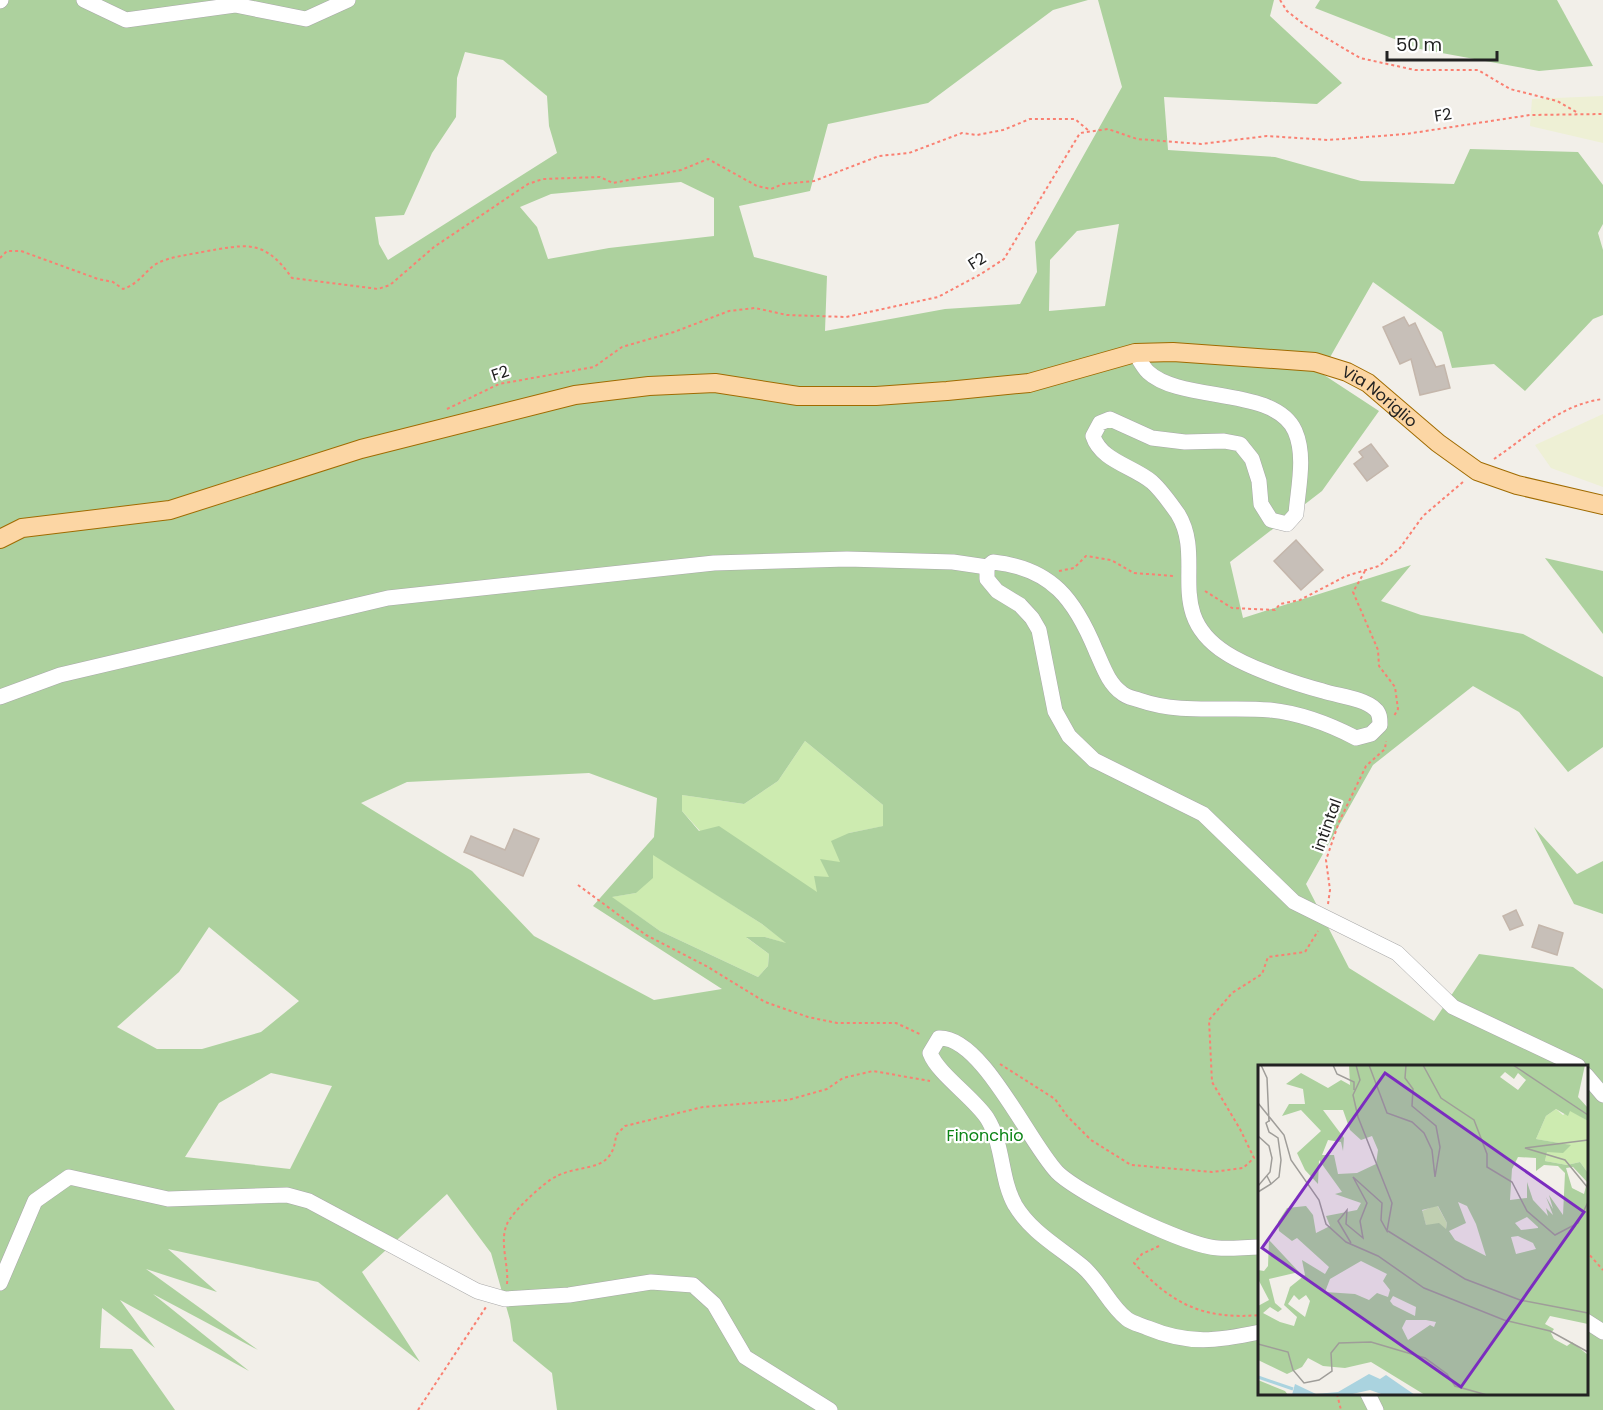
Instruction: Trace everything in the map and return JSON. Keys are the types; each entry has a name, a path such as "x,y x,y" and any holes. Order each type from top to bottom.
{"main road":[{"name":"Via Noriglio","path":"0,539 22,528 170,510 361,449 575,395 649,386 715,383 798,396 876,396 947,391 1029,383 1134,353 1173,352 1315,362 1347,372 1368,383 1438,443 1477,471 1517,485 1603,505"}],"street":[{"path":"84,0 126,20 235,5 306,19 348,0"},
{"path":"0,697 60,675 387,598 714,563 847,559 953,562 987,567 993,562 1012,564 1039,574 1068,598 1079,613 1107,677 1123,694 1156,706 1197,711 1271,710 1334,726 1356,738 1371,734 1380,725 1380,716 1375,708 1310,688 1227,655 1204,638 1191,608 1186,578 1188,547 1179,515 1153,483 1125,464 1105,455 1096,447 1093,436 1100,423 1110,419 1152,438 1185,442 1224,441 1240,444 1252,459 1259,481 1261,504 1271,520 1287,524 1296,514 1301,460 1295,430 1278,412 1166,383 1148,372 1134,353"},
{"path":"987,567 987,579 997,591 1020,605 1039,630 1055,711 1069,736 1094,760 1203,814 1294,902 1397,953 1453,1007 1576,1065"},
{"path":"1258,1247 1216,1248 1166,1232 1082,1190 1057,1172 1018,1113 966,1047 950,1037 939,1038 934,1045 930,1053 934,1063 959,1086 987,1119 1002,1157 1006,1184 1023,1217 1094,1276 1127,1319 1160,1333 1201,1341 1258,1332"},
{"path":"1588,1076 1603,1095"},
{"path":"0,1283 35,1201 69,1178 168,1198 287,1195 309,1201 477,1291 505,1299 569,1295 651,1282 693,1285 714,1304 745,1357 830,1410"},
{"path":"1588,1322 1603,1332"},
{"path":"1368,1395 1376,1410"}],"path":[{"path":"1280,0 1287,11 1306,26 1360,58 1415,70 1478,70 1510,89 1557,101 1580,114"},
{"name":"F2","path":"444,411 499,384 594,367 622,347 674,332 729,311 755,308 787,315 826,316 875,312 938,297 1004,259 1080,132 1108,129 1137,139 1201,144 1267,136 1328,140 1406,134 1530,115 1603,114"},
{"path":"0,258 7,251 21,251 98,279 113,282 123,289 136,284 157,264 243,244 258,248 271,256 292,278 378,289 390,285 434,247 482,213 528,184 543,180 600,177 613,183 681,170 708,159 758,186 771,189 783,184 814,181 879,156 909,153 962,134 977,135 1003,130 1030,119 1075,119 1089,131 1095,131"},
{"path":"1039,574 1074,568 1086,556 1111,560 1134,573 1186,578 1232,608 1275,610 1280,604 1300,600 1346,576 1379,566 1400,548 1423,516 1477,471 1548,420 1591,400 1603,399"},
{"path":"1365,571 1353,592 1378,650 1379,666 1395,687 1398,708 1392,719"},
{"name":"intintal","path":"979,1063 1004,1064 1055,1099 1066,1116 1091,1140 1131,1165 1212,1172 1243,1168 1254,1158 1212,1082 1209,1020 1232,993 1262,974 1268,957 1305,952 1325,919 1330,890 1326,860 1351,796 1366,766 1385,749 1386,739"},
{"path":"578,885 646,935 708,967 765,1002 808,1017 837,1023 896,1023 919,1033 934,1045"},
{"path":"418,1410 488,1306 505,1299 508,1270 504,1237 507,1223 556,1176 592,1167 608,1158 615,1144 616,1135 625,1126 703,1107 788,1100 827,1089 843,1078 873,1071 928,1081 945,1089 959,1086"},
{"path":"1168,1244 1142,1254 1134,1263 1158,1289 1201,1313 1241,1317 1258,1315"},
{"path":"1588,1252 1603,1270"},
{"path":"1337,1395 1341,1410"}],"green space":[{"name":"Finonchio","path":"0,0 1088,0 1053,10 928,103 828,124 810,191 739,206 754,257 827,276 825,331 945,309 1020,304 1037,272 1035,242 1122,87 1098,0 1274,0 1270,16 1342,83 1317,104 1164,97 1168,150 1275,157 1361,181 1454,184 1470,149 1578,152 1603,185 1603,224 1598,233 1603,250 1603,315 1593,319 1525,391 1494,364 1452,368 1442,332 1373,282 1321,373 1379,411 1322,491 1230,562 1243,618 1411,565 1381,601 1421,615 1523,634 1603,677 1603,747 1568,772 1519,712 1473,686 1373,765 1306,884 1349,968 1434,1021 1479,954 1573,967 1603,989 1603,1410 557,1410 552,1373 513,1341 510,1320 491,1253 447,1194 362,1272 420,1362 318,1282 168,1249 217,1292 146,1269 258,1350 153,1294 249,1371 120,1300 155,1348 102,1308 100,1348 132,1349 175,1410 0,1410","holes":["465,52 503,60 547,96 549,126 557,153 388,260 379,244 375,217 404,215 432,153 456,117 457,78","681,182 714,198 714,236 609,248 548,259 537,227 520,207 551,194","1119,224 1105,306 1049,311 1050,260 1077,231","805,741 883,805 883,826 849,833 831,841 840,862 820,859 829,877 814,876 817,892 719,826 699,831 682,811 682,795 744,804 778,781","589,773 657,798 654,837 593,906 722,989 654,1000 534,936 472,871 361,803 407,782","653,855 762,924 786,943 765,937 746,937 769,954 768,966 758,977 660,931 612,897 636,893 653,878","209,927 299,1001 261,1032 202,1049 157,1049 117,1027 179,972","271,1073 332,1086 290,1169 185,1157 219,1103"]},
{"path":"1320,0 1557,0 1593,66 1539,71 1420,49 1315,8"},
{"path":"1603,96 1603,143 1530,126 1532,99"},
{"path":"1603,414 1603,487 1551,468 1535,445"},
{"path":"1545,558 1603,571 1603,634"},
{"path":"805,741 883,805 884,826 849,833 840,863 817,893 789,875 700,831 682,811 682,795 744,804 778,781"},
{"path":"1534,827 1577,874 1603,861 1603,914 1574,904"},
{"path":"653,854 762,924 788,944 765,937 747,938 769,954 768,966 758,977 660,931 611,897 636,893"}],"building":[{"path":"1404,317 1409,326 1415,323 1436,367 1444,365 1450,388 1420,395 1411,359 1400,364 1383,327"},
{"path":"1371,444 1388,466 1367,481 1354,464 1363,457 1359,452"},
{"path":"1296,540 1323,570 1301,590 1274,561"},
{"path":"514,829 539,839 523,876 464,852 471,836 505,850"},
{"path":"1516,910 1523,925 1510,930 1503,916"},
{"path":"1539,925 1563,933 1557,955 1532,947"}]}
